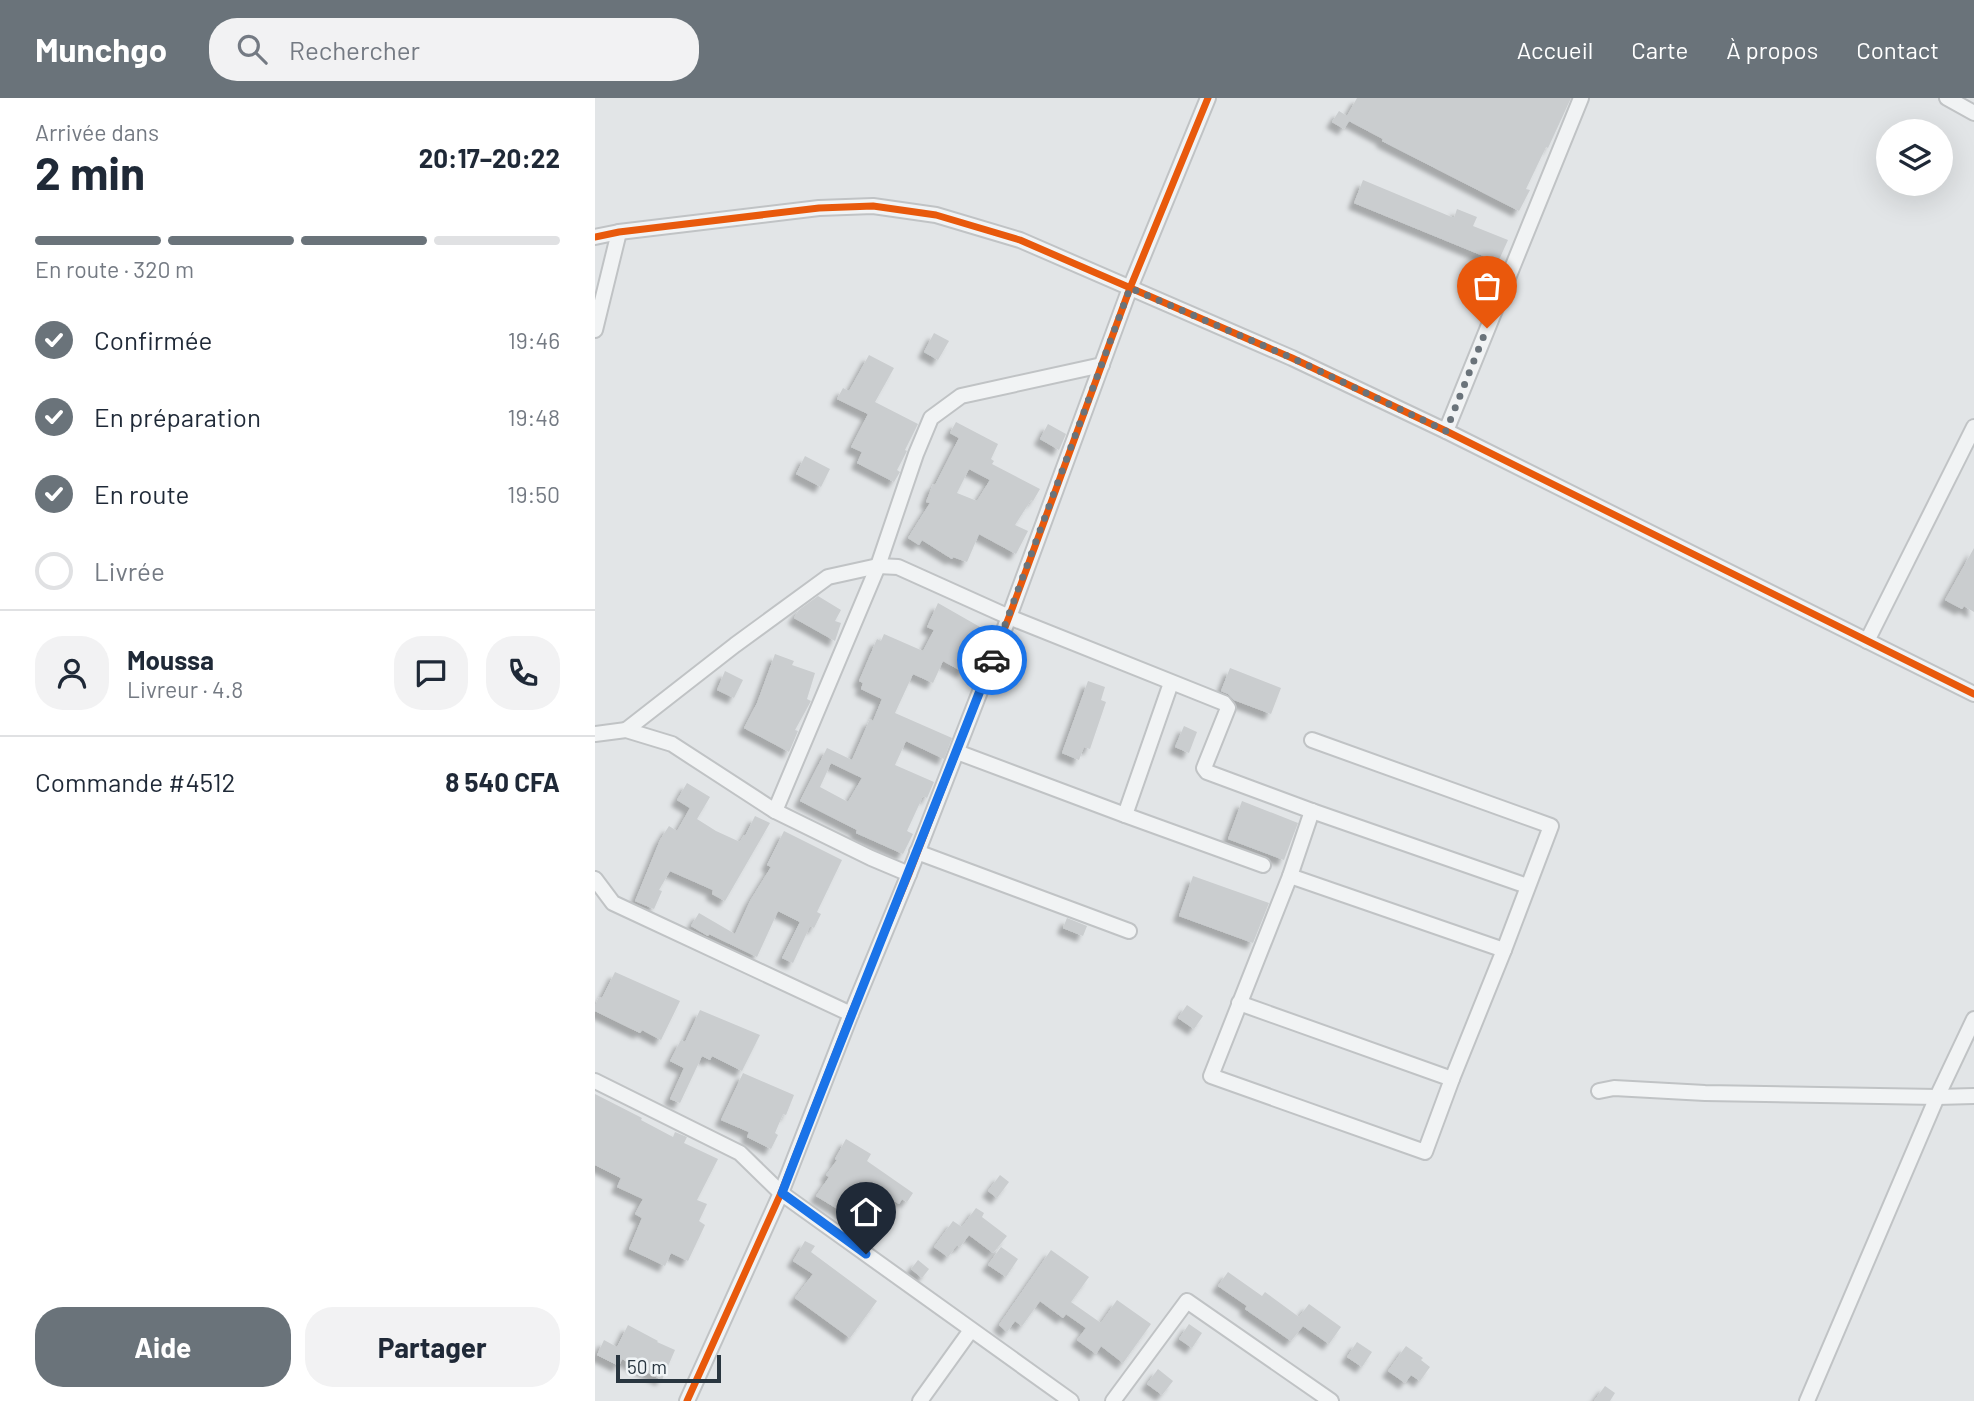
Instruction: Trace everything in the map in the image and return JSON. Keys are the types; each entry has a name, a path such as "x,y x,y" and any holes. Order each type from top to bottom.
{"street":[{"path":"687,1401 782,1193 1009,617 1130,288 1208,98"},
{"path":"1446,431 1581,98"},
{"path":"1955,100 1974,113"},
{"path":"595,237 819,208 873,206 936,215 1020,240 1292,358 1446,431 1974,694"},
{"path":"595,330 619,232"},
{"path":"775,811 879,566 916,454 931,418 961,396 1102,365"},
{"path":"1867,641 1968,449 1974,427"},
{"path":"626,730 828,577 879,566 898,567 1009,617 1224,704 1228,708 1204,768 1207,772 1527,886"},
{"path":"1125,816 1171,683"},
{"path":"595,734 626,730 672,744 775,811 909,874"},
{"path":"1312,740 1551,826 1425,1152 1211,1076 1290,876 1312,811"},
{"path":"957,752 1263,865"},
{"path":"917,852 1129,931"},
{"path":"1290,876 1504,950"},
{"path":"595,879 613,903 851,1014"},
{"path":"1239,1003 1451,1079"},
{"path":"1807,1401 1937,1097 1974,1019"},
{"path":"595,1082 740,1153 782,1193 1071,1401"},
{"path":"1599,1091 1614,1088 1705,1093 1974,1096"},
{"path":"1113,1401 1187,1301 1331,1401"},
{"path":"921,1401 971,1329"}],"building":[{"path":"1357,98 1571,98 1526,189 1530,190 1519,211 1382,141 1383,139 1349,121 1344,129 1332,122 1339,111 1347,116"},
{"path":"1363,180 1454,218 1457,209 1477,217 1473,226 1508,240 1498,262 1354,203"},
{"path":"934,333 949,341 938,360 924,352"},
{"path":"869,355 894,368 875,402 918,424 894,482 857,463 862,452 851,447 868,414 837,399 843,388 849,391"},
{"path":"956,422 998,444 991,459 994,461 992,464 1040,489 1015,525 1028,531 1016,554 979,534 967,562 953,557 952,559 922,540 919,545 908,538 930,503 926,502 933,484 935,485 959,438 950,433","holes":["969,469 990,480 977,501 957,493"]},
{"path":"1048,424 1066,434 1059,450 1040,439"},
{"path":"805,456 830,469 821,487 796,474"},
{"path":"1974,548 1974,612 1945,600"},
{"path":"818,596 841,610 835,621 841,623 835,641 794,618 799,610"},
{"path":"938,603 980,627 976,635 983,639 963,672 943,661 933,683 913,674 895,713 952,738 944,759 906,741 895,765 934,782 927,798 923,796 907,831 913,834 903,854 856,833 857,830 800,801 827,748 852,760 870,719 873,721 882,699 861,689 863,683 859,681 877,639 881,641 884,634 923,651 934,630 927,627","holes":["831,763 862,778 848,802 820,787"]},
{"path":"775,654 794,661 792,665 815,673 807,699 811,701 795,730 798,731 789,752 744,728 757,703"},
{"path":"1230,668 1281,688 1271,714 1234,700 1221,691"},
{"path":"725,671 743,680 734,698 717,690"},
{"path":"1088,681 1105,687 1101,700 1106,702 1090,749 1084,747 1079,760 1062,753"},
{"path":"1184,726 1197,732 1189,753 1175,747"},
{"path":"687,783 710,797 697,819 716,831 740,842 755,816 770,823 725,901 712,894 713,890 670,871 659,890 662,891 654,909 635,901 660,840 669,826 677,831 690,808 677,800"},
{"path":"1242,801 1298,823 1284,860 1228,839"},
{"path":"784,831 842,860 817,912 821,914 814,928 810,926 793,963 782,958 800,922 778,911 757,957 691,926 699,913 735,934 750,901 771,867 767,865"},
{"path":"1193,876 1269,903 1253,943 1179,916"},
{"path":"1067,918 1087,926 1083,936 1063,928"},
{"path":"615,972 680,1001 661,1040 595,1011 599,997 602,998"},
{"path":"1187,1005 1203,1016 1194,1029 1178,1018"},
{"path":"700,1010 760,1035 742,1071 712,1056 710,1060 702,1056 680,1103 670,1099 684,1068 670,1061 681,1040 685,1042"},
{"path":"743,1073 794,1095 786,1115 783,1114 771,1149 747,1137 749,1132 721,1120"},
{"path":"595,1094 673,1137 675,1132 687,1137 684,1143 718,1159 697,1200 707,1204 699,1221 705,1225 688,1261 671,1253 665,1266 629,1249 642,1218 635,1214 643,1199 617,1187 621,1178 595,1165"},
{"path":"846,1139 871,1154 867,1161 913,1193 907,1202 902,1199 899,1204 880,1192 859,1222 816,1196 829,1177 826,1175 837,1160 835,1159"},
{"path":"1000,1175 1009,1182 997,1198 988,1191"},
{"path":"976,1208 984,1213 982,1217 1007,1236 993,1253 969,1235 948,1257 934,1247 953,1221 962,1227"},
{"path":"805,1241 815,1246 811,1252 877,1301 850,1338 795,1298 813,1274 793,1261"},
{"path":"1001,1247 1018,1259 1006,1277 988,1265"},
{"path":"1051,1250 1089,1277 1071,1302 1101,1323 1117,1300 1151,1324 1123,1363 1101,1346 1096,1354 1077,1340 1086,1328 1066,1314 1063,1318 1040,1301 1022,1326 1015,1321 1007,1332 999,1325"},
{"path":"918,1260 929,1269 922,1278 911,1269"},
{"path":"1228,1272 1262,1296 1265,1292 1299,1317 1309,1304 1341,1327 1329,1344 1303,1326 1291,1341 1245,1309 1247,1306 1218,1286"},
{"path":"1189,1324 1202,1333 1192,1348 1179,1339"},
{"path":"628,1325 675,1350 662,1380 622,1359 619,1366 597,1355 604,1340 617,1347"},
{"path":"1357,1342 1372,1352 1362,1367 1347,1357"},
{"path":"1406,1346 1423,1358 1421,1360 1430,1367 1420,1381 1411,1375 1405,1383 1388,1371"},
{"path":"1158,1369 1173,1381 1162,1395 1147,1384"},
{"path":"1605,1386 1615,1393 1610,1401 1594,1401"}],"cycle path":[{"path":"687,1401 781,1193 909,874 1009,617 1130,288 1208,98"},
{"path":"595,237 819,208 873,206 936,215 1020,240 1292,358 1446,431 1974,694"}],"way so far":[{"path":"992,660 1130,288 1292,358 1446,431 1487,328"}],"route":[{"path":"866,1254 782,1193 992,660"}]}
